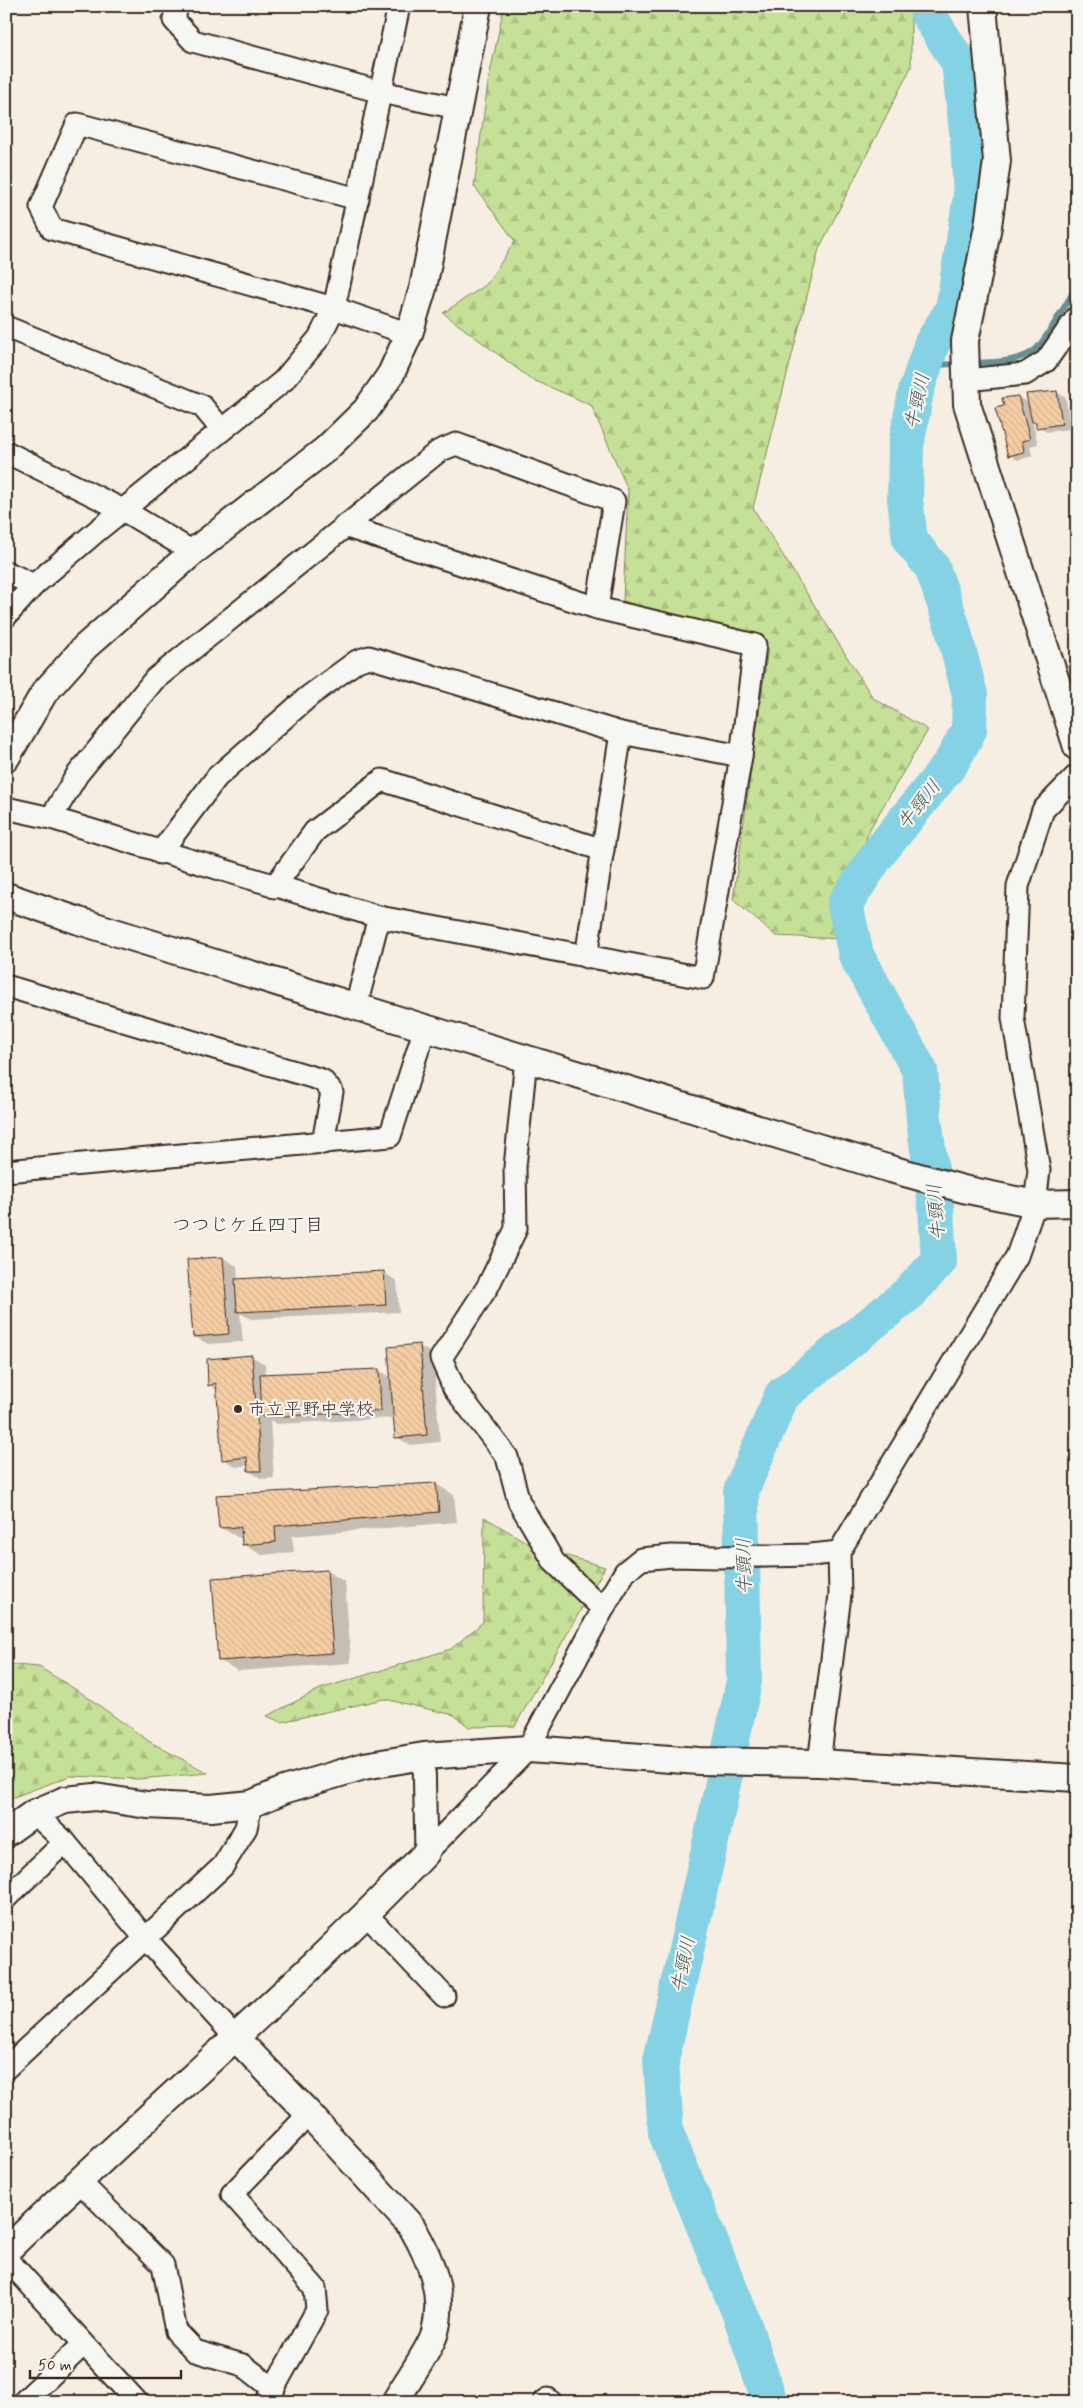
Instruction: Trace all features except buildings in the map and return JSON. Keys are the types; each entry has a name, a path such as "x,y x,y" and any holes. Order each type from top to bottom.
{"street":[{"path":"177,6 174,20 193,41 381,92 457,108"},
{"path":"6,616 34,585 123,510 283,381 319,338 334,308 399,6"},
{"path":"6,758 44,693 79,653 193,552 326,449 366,410 391,374 409,334 422,288 478,6"},
{"path":"983,6 997,161 988,226 965,341 967,404 1077,747"},
{"path":"358,199 77,124 41,206 52,229 334,308 409,334"},
{"path":"966,380 1025,374 1046,361 1077,317"},
{"path":"6,327 202,406 222,430"},
{"path":"51,818 77,775 154,680 439,451 456,444 614,501 597,608"},
{"path":"6,452 123,510 193,552"},
{"path":"6,808 51,818 160,853 378,917 703,978 741,756 755,644 597,608 344,526"},
{"path":"6,572 34,585"},
{"path":"160,853 217,777 308,696 358,661 370,657 621,733 741,756"},
{"path":"586,957 621,733"},
{"path":"819,1763 840,1595 839,1552 1017,1256 1035,1204 1039,1170 1014,1018 1018,886 1043,810 1077,775"},
{"path":"274,887 315,831 382,780 603,850"},
{"path":"6,896 79,921 425,1028 887,1168 963,1189 1035,1204 1077,1202"},
{"path":"356,1006 378,917"},
{"path":"6,986 322,1080 332,1092 323,1143"},
{"path":"6,1171 390,1136 425,1028"},
{"path":"526,1059 515,1167 516,1229 488,1286 441,1358 454,1388 507,1457 519,1502 554,1562 603,1609"},
{"path":"6,2251 78,2180 367,1915 528,1750 603,1609 625,1572 641,1559 672,1556 717,1558 811,1555 839,1552"},
{"path":"6,1833 34,1814 65,1800 95,1797 147,1805 211,1808 251,1804 284,1790 364,1766 424,1756 528,1750 699,1760 819,1763 1077,1778"},
{"path":"424,1756 426,1853"},
{"path":"6,2068 223,1866 246,1828 251,1804"},
{"path":"34,1814 65,1842 145,1938 412,2227 424,2248 433,2272 440,2302 435,2334 395,2402"},
{"path":"6,1898 65,1842"},
{"path":"367,1915 444,1996"},
{"path":"78,2180 163,2265 176,2331 195,2351 243,2365 270,2395 317,2310 314,2288 232,2194 309,2114"},
{"path":"6,2258 137,2402"},
{"path":"23,2402 84,2344"},
{"path":"544,2402 548,2399 551,2402"}],"green space":[{"path":"504,6 911,6 911,67 819,249 753,508 873,698 928,730 868,832 844,939 776,936 733,900 768,648 623,601 628,490 591,405 531,379 443,313 486,285 515,241 474,186 488,83"},
{"path":"484,1517 533,1546 605,1567 515,1726 469,1727 454,1715 384,1699 281,1722 267,1716 320,1689 451,1649 483,1622"},
{"path":"6,1664 39,1667 83,1694 150,1742 208,1773 138,1779 70,1776 6,1800"}],"waterway":[{"name":"牛頸川","path":"770,2402 740,2314 666,2133 661,2060 712,1836 744,1681 741,1491 782,1395 908,1294 939,1261 936,1207 924,1120 920,1071 856,955 845,904 877,855 951,763 969,730 970,695 952,625 932,567 910,540 905,499 906,446 916,391 932,343 953,309 971,197 968,139 959,63 928,14 927,6"},
{"path":"972,363 1014,359 1029,354 1036,349 1051,329 1077,286"},
{"path":"924,365 960,364"}],"place":[{"name":"市立平野中学校","path":"238,1409"}],"district":[{"name":"つつじケ丘四丁目","path":"248,1224"}]}
